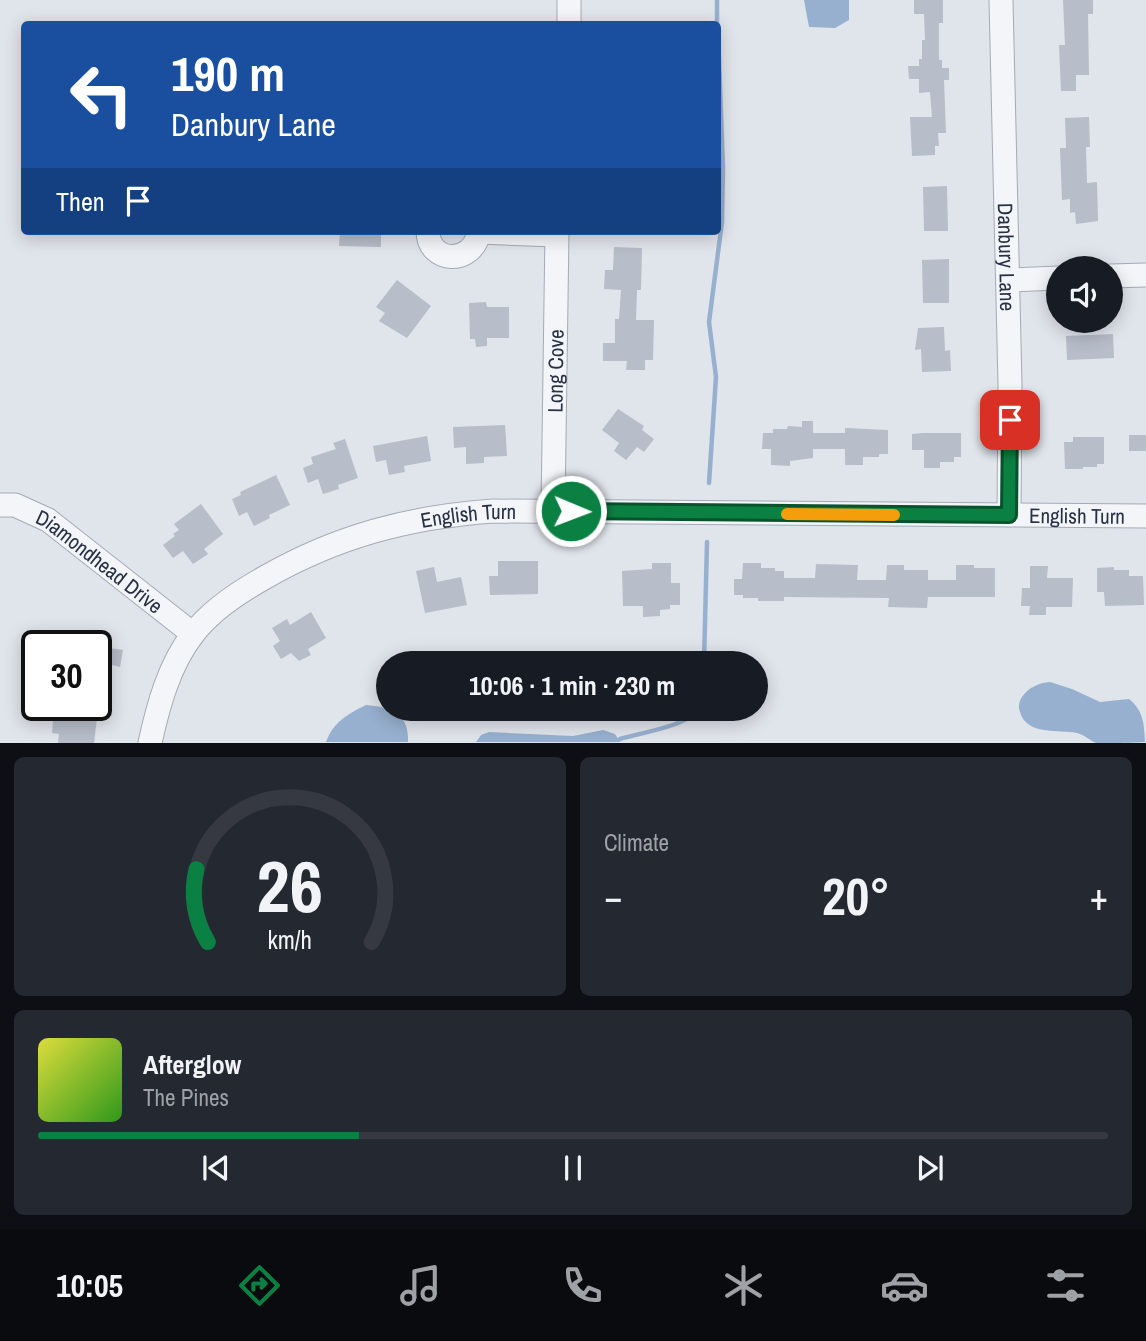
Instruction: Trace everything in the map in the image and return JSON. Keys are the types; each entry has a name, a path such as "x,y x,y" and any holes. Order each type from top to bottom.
{"street":[{"path":"569,0 569,21"},
{"name":"Danbury Lane","path":"1001,0 1010,386 1009,515"},
{"path":"429,235 432,246 440,254 450,257 461,256 470,251 477,243 478,235"},
{"name":"Long Cove","path":"553,511 556,235"},
{"path":"1123,276 1146,275"},
{"path":"1007,280 1046,278"},
{"name":"Diamondhead Drive","path":"0,505 15,505 48,520 193,634"},
{"name":"English Turn","path":"150,743 158,706 174,668 193,634 219,608 249,586 296,560 340,541 401,523 457,514 553,511 1146,516"}],"water":[{"path":"804,0 849,0 849,20 835,28 809,27"},
{"path":"1050,682 1100,702 1129,699 1140,713 1145,742 1096,743 1077,733 1044,730 1029,725 1019,710 1021,699 1034,686"},
{"path":"366,705 376,707 376,721 403,721 408,732 408,742 326,742 337,724"},
{"path":"603,730 615,734 620,742 476,742 481,735 489,732 573,736"}],"building":[{"path":"914,0 943,0 943,23 939,23 939,60 942,60 942,68 949,68 949,80 944,80 946,133 938,133 939,146 935,146 935,155 912,156 910,117 932,117 930,92 919,93 919,79 909,79 908,66 919,66 919,59 922,59 922,40 925,40 924,14 914,14"},
{"path":"1063,0 1093,0 1093,14 1088,14 1089,75 1076,75 1076,91 1061,91 1059,45 1065,45"},
{"path":"1089,117 1087,183 1097,182 1098,221 1076,224 1075,212 1070,213 1070,199 1062,200 1060,148 1066,148 1065,118"},
{"path":"947,186 948,231 924,231 923,187"},
{"path":"340,235 381,235 381,247 339,246"},
{"path":"614,247 642,248 641,290 637,290 636,320 654,320 653,360 645,360 645,370 626,370 627,361 603,361 603,343 615,343 615,319 619,319 621,290 604,289 605,270 613,270"},
{"path":"949,259 949,303 923,303 922,260"},
{"path":"397,280 431,306 407,338 379,321 385,313 376,307"},
{"path":"486,302 487,307 509,307 509,338 487,338 487,346 476,347 475,339 470,339 469,303"},
{"path":"944,327 945,351 950,350 951,371 922,372 921,349 915,350 918,328"},
{"path":"1113,334 1114,358 1067,360 1066,336"},
{"path":"618,409 644,426 642,430 654,439 644,452 637,447 626,460 614,451 619,443 602,430"},
{"path":"802,421 813,421 813,433 845,433 845,428 888,430 888,454 863,457 863,465 845,465 845,449 813,449 813,458 790,461 790,466 771,465 771,449 762,449 763,433 773,433 773,429 787,429 788,426 802,427"},
{"path":"505,425 507,456 484,457 484,463 466,464 466,447 454,448 453,427"},
{"path":"961,433 961,457 954,457 954,462 940,462 940,468 924,468 924,450 912,450 912,434"},
{"path":"1129,435 1146,435 1146,451 1129,451"},
{"path":"427,436 431,461 404,466 405,472 389,475 386,460 376,462 373,446"},
{"path":"1073,437 1104,437 1104,464 1083,469 1065,469 1064,442 1073,442"},
{"path":"345,439 358,478 338,485 339,489 323,494 318,479 308,483 303,468 313,464 311,457 336,449 333,443"},
{"path":"276,475 290,505 254,526 247,512 239,516 232,499 241,495 240,492"},
{"path":"201,504 223,534 204,549 208,554 193,564 183,551 173,558 163,545 179,530 174,524"},
{"path":"498,561 538,561 538,594 490,595 489,576 498,576"},
{"path":"652,563 671,563 671,583 680,583 680,605 670,605 670,609 660,610 660,616 643,617 643,606 623,606 622,571 652,569"},
{"path":"743,563 761,563 761,568 784,571 784,578 815,578 816,564 858,565 857,580 886,580 887,565 904,565 904,570 928,570 928,580 956,580 956,565 974,565 974,568 995,568 995,597 928,597 927,608 888,607 889,598 784,597 784,601 758,601 758,598 734,595 734,579 742,579"},
{"path":"1030,566 1048,566 1047,578 1073,578 1072,607 1046,607 1046,615 1029,615 1030,606 1021,606 1022,588 1030,588"},
{"path":"434,567 437,582 461,577 467,605 425,613 416,571"},
{"path":"1114,567 1114,570 1129,570 1129,576 1143,576 1144,605 1105,606 1104,592 1097,592 1097,568"},
{"path":"311,612 326,638 308,649 311,655 299,661 291,653 281,659 273,646 280,641 272,628 287,619 290,625"},
{"path":"112,648 123,650 120,667 112,665"},
{"path":"53,721 97,721 94,743 58,743 59,734 52,733"}],"waterway":[{"path":"717,0 717,21"},
{"path":"721,115 721,230"},
{"path":"709,483 716,377 709,322 720,235"},
{"path":"704,651 707,542"},
{"path":"620,739 682,721"}],"slow traffic":[{"path":"787,514 894,515"}],"route":[{"path":"571,511 1009,515 1010,420"}]}
